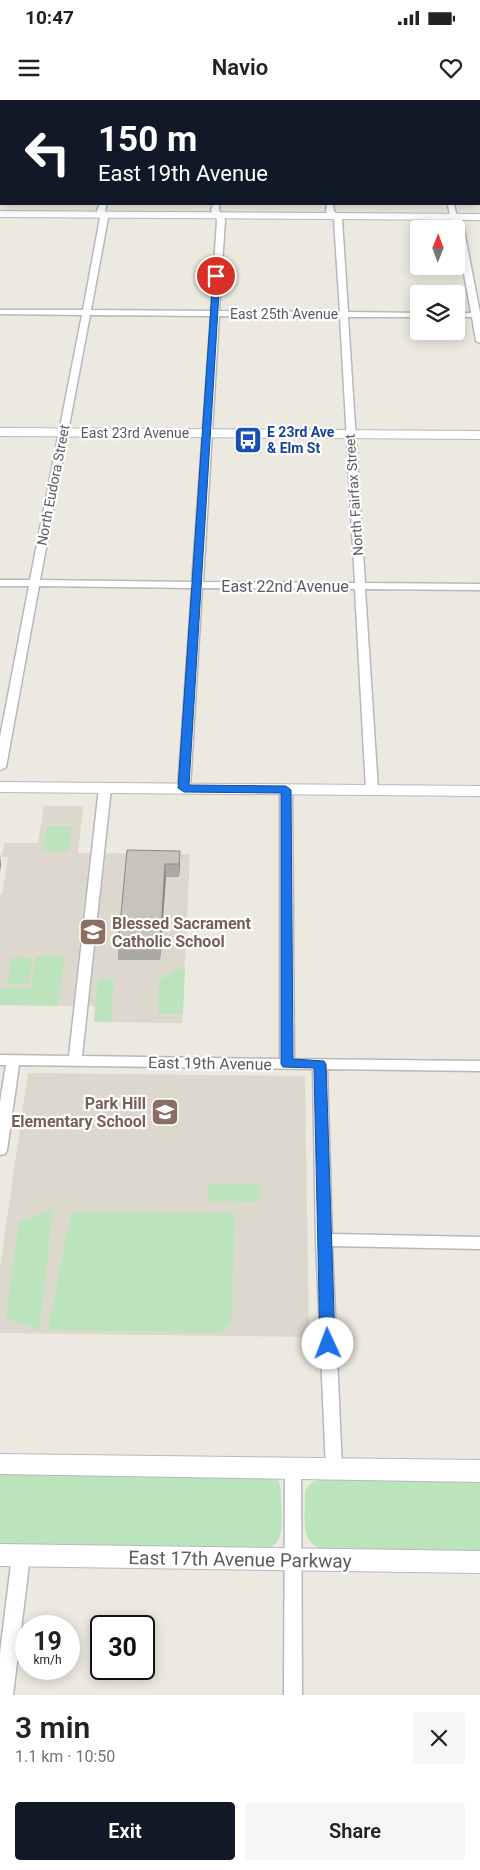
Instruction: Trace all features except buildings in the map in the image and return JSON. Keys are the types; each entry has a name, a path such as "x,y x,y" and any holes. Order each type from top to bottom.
{"street":[{"path":"184,788 221,220 215,210 216,205"},
{"name":"North Fairfax Street","path":"330,205 330,212 338,221 345,314 350,434 372,790"},
{"path":"451,205 458,220 478,315 480,341"},
{"path":"0,214 102,209 218,215 480,217"},
{"name":"North Eudora Street","path":"0,767 104,218 102,209"},
{"name":"East 25th Avenue","path":"0,312 410,315"},
{"path":"465,315 478,315"},
{"name":"East 23rd Avenue","path":"0,432 480,435"},
{"name":"East 22nd Avenue","path":"0,583 480,587"},
{"path":"0,787 480,791"},
{"path":"75,1061 105,788"},
{"path":"286,790 287,1064"},
{"path":"0,1148 6,1060"},
{"name":"East 19th Avenue","path":"6,1060 480,1066"},
{"path":"320,1064 324,1240 334,1469"},
{"path":"324,1240 480,1243"},
{"path":"0,1464 480,1471"},
{"path":"293,1468 293,1695"},
{"path":"4,1695 11,1556"},
{"name":"East 17th Avenue Parkway","path":"11,1556 480,1562"}],"shaded area":[{"name":"Blessed Sacrament Catholic School","path":"44,806 83,806 78,853 190,854 182,1023 94,1022 95,1006 0,1005 0,894 2,894 8,857 2,857 4,843 38,843"},
{"path":"28,1073 305,1076 309,1337 0,1333 0,1268"}],"green space":[{"path":"47,826 72,826 68,851 43,851"},
{"path":"36,956 64,956 58,1006 0,1005 0,988 31,988"},
{"path":"12,957 32,958 29,984 8,984"},
{"path":"175,969 185,970 183,1014 158,1014 159,981"},
{"path":"98,979 112,979 114,981 111,1022 94,1022"},
{"path":"209,1184 260,1184 260,1202 208,1201"},
{"path":"53,1209 39,1330 6,1318 19,1222"},
{"path":"76,1212 235,1213 231,1324 219,1333 48,1330 70,1218"},
{"path":"0,1473 273,1477 278,1480 280,1485 281,1532 276,1543 263,1548 0,1545"},
{"path":"323,1479 480,1482 480,1552 322,1549 314,1546 306,1533 304,1517 305,1491 312,1483"}],"place":[{"name":"E 23rd Ave & Elm St","path":"248,440"},
{"name":"Blessed Sacrament Catholic School","path":"93,932"},
{"name":"Park Hill Elementary School","path":"165,1112"}],"route":[{"path":"216,276 184,788 286,790 287,1064 320,1064 328,1344"}]}
